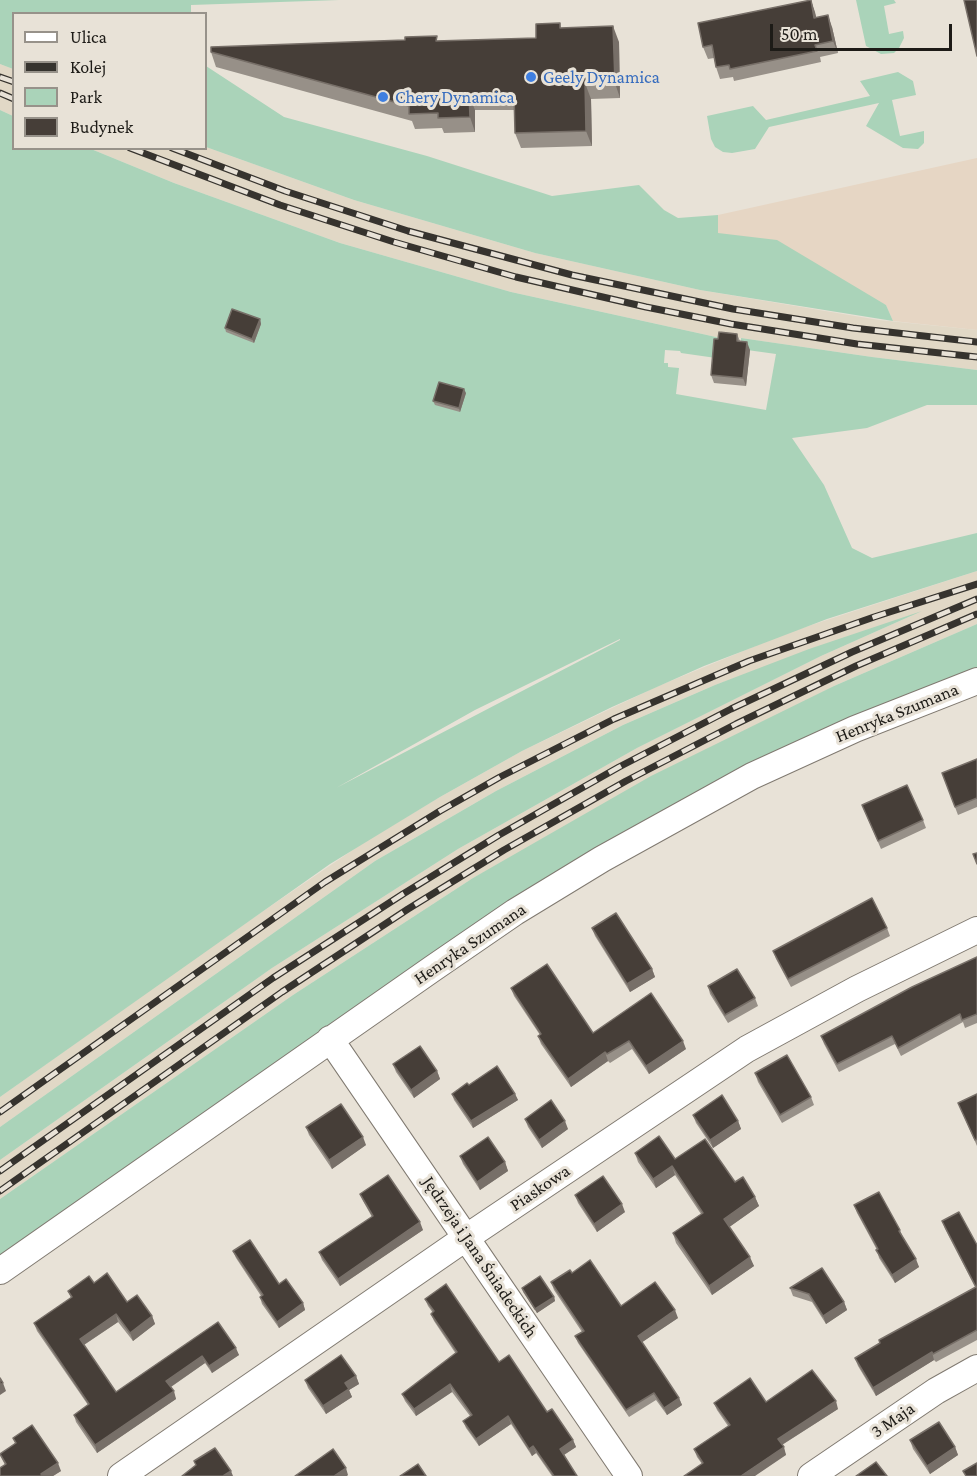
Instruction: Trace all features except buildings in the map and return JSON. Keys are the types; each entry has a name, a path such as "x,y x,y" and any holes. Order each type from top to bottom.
{"street":[{"name":"Henryka Szumana","path":"0,1271 515,912 660,825 752,776 933,697 977,681"},
{"name":"Piaskowa","path":"121,1476 747,1049 857,989 977,930"},
{"name":"Jędrzeja i Jana Śniadeckich","path":"330,1039 629,1476"},
{"name":"3 Maja","path":"811,1476 909,1409 977,1368"}],"shaded area":[{"path":"0,64 12,69 12,116 0,110"},
{"path":"207,147 354,200 535,253 700,290 879,320 977,330 977,370 741,338 728,337 722,340 511,292 340,243 174,183 93,150 207,150"},
{"path":"977,158 977,330 893,321 886,305 718,233 718,215"},
{"path":"977,571 977,624 834,686 473,878 293,995 0,1199 0,1160 272,968 458,849 637,748 821,656 913,615 715,685 623,725 496,791 375,861 0,1127 0,1097 199,955 366,841 522,751 656,687 787,633"}],"green space":[{"path":"0,0 339,0 191,5 191,12 12,12 12,69 0,64"},
{"path":"856,0 894,0 896,3 884,6 889,34 903,31 904,38 894,53 881,54 866,46"},
{"path":"207,67 284,117 427,156 552,196 639,185 664,210 678,218 718,215 718,233 777,240 886,305 893,321 700,290 535,253 354,200 207,147"},
{"path":"898,72 913,81 916,95 892,100 900,136 924,131 924,143 918,149 903,148 866,126 879,103 769,127 755,149 732,153 723,152 715,147 711,139 707,116 753,106 766,120 870,96 860,81"},
{"path":"0,110 12,116 12,150 93,150 174,183 340,243 511,292 722,340 716,358 665,350 664,363 668,363 668,367 679,368 676,394 766,410 776,354 740,349 741,338 977,370 977,405 927,405 867,428 792,438 824,485 852,548 872,558 977,533 977,571 827,619 704,666 612,707 522,751 440,797 330,864 0,1097","holes":["620,639 620,640 336,788 475,710"]},
{"path":"922,611 821,656 637,748 458,849 272,968 0,1160 0,1127 375,861 496,791 623,725 715,685 809,649"},
{"path":"977,624 977,670 808,737 0,1258 0,1199 293,995 473,878 651,776 834,686"}],"railway":[{"path":"0,77 12,81"},
{"path":"0,93 12,98"},
{"path":"135,150 280,205 394,242 516,277 731,324 857,344 977,357"},
{"path":"177,150 285,191 408,231 572,275 733,309 853,328 977,342"},
{"path":"0,1112 325,882 500,777 614,719 749,661 977,584"},
{"path":"0,1171 273,978 499,835 619,767 731,709 852,652 977,599"},
{"path":"0,1191 282,992 408,909 504,850 626,781 736,724 856,666 977,614"}],"place":[{"name":"Geely Dynamica","path":"531,77"},
{"name":"Chery Dynamica","path":"383,97"}]}
